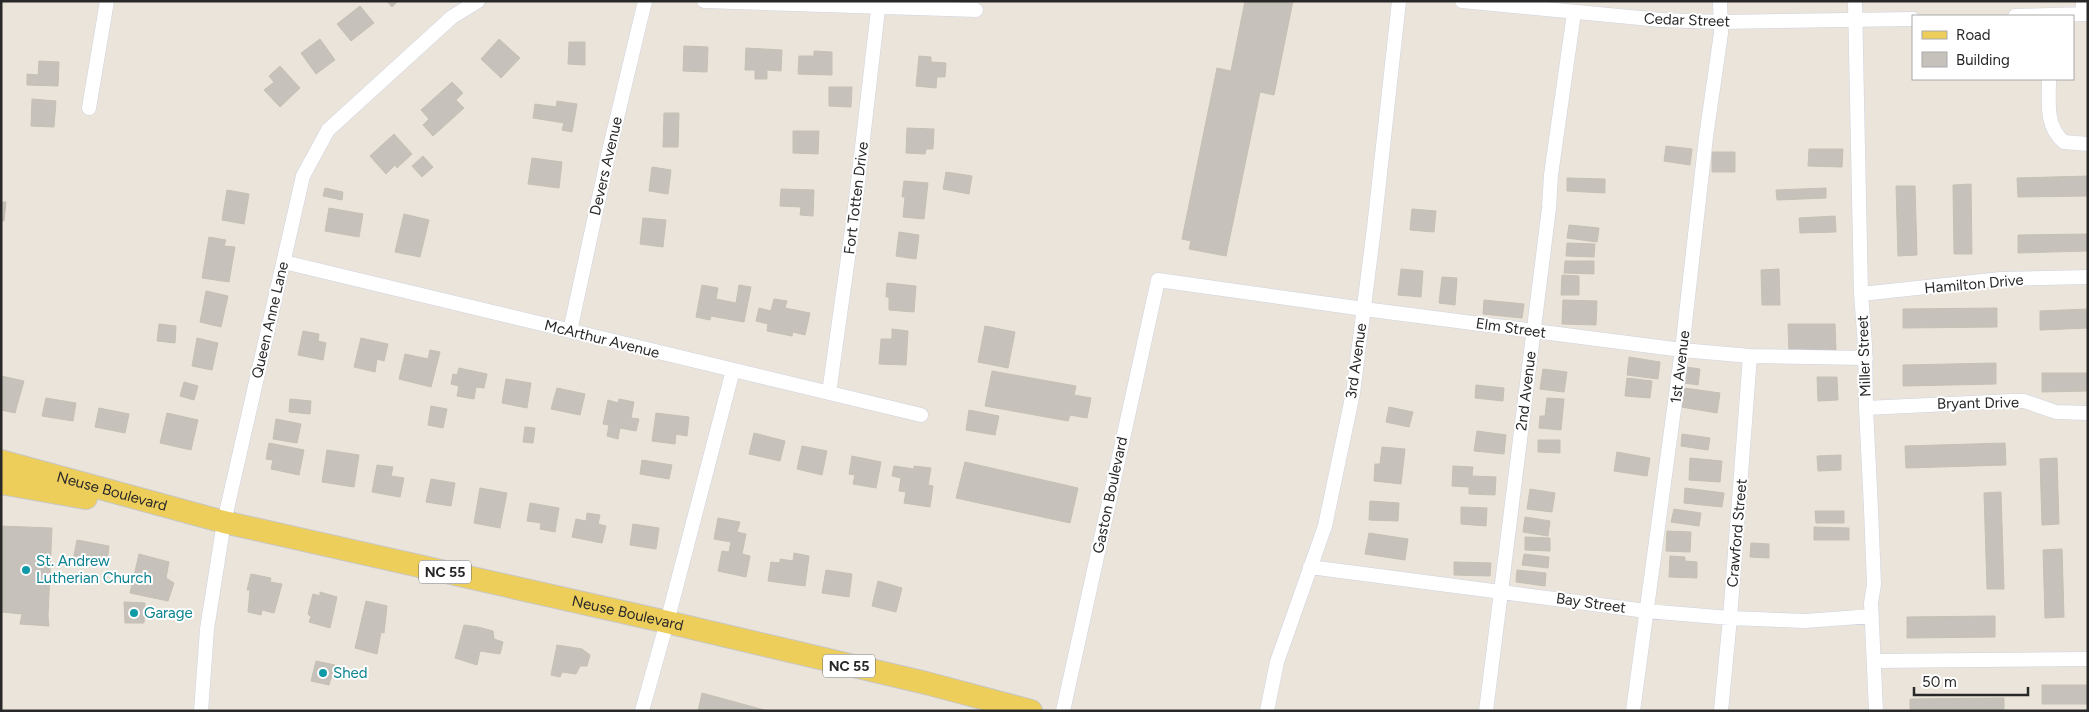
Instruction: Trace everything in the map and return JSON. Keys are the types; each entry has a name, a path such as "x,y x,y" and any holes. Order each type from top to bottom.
{"main road":[{"name":"Neuse Boulevard","path":"1,462 224,522 667,622 826,661 926,683 1031,711"},
{"name":"Neuse Boulevard","path":"1,483 224,522"}],"street":[{"path":"88,108 106,1"},
{"name":"Devers Avenue","path":"570,331 610,147 645,1"},
{"path":"704,1 878,5 976,10"},
{"name":"3rd Avenue","path":"1267,711 1278,662 1325,526 1353,393 1399,1"},
{"name":"Cedar Street","path":"1462,1 1661,20 1722,22 1912,19"},
{"name":"1st Avenue","path":"1633,711 1682,350 1706,137 1722,22 1720,1"},
{"name":"Miller Street","path":"1855,1 1861,294 1866,358 1866,408 1874,584 1871,602 1876,711"},
{"name":"Queen Anne Lane","path":"201,711 207,629 224,522 303,176 328,130 452,17 474,2"},
{"name":"Fort Totten Drive","path":"829,393 855,208 878,5"},
{"path":"2055,15 2085,10"},
{"name":"2nd Avenue","path":"1486,711 1534,332 1551,175 1574,13"},
{"path":"2049,80 2049,110 2053,130 2064,142 2088,144"},
{"name":"McArthur Avenue","path":"284,262 921,415"},
{"name":"Hamilton Drive","path":"1861,294 2001,279 2088,277"},
{"name":"Elm Street","path":"1158,280 1534,332 1682,350 1750,356 1866,358"},
{"name":"Gaston Boulevard","path":"1062,711 1158,280"},
{"name":"Crawford Street","path":"1722,711 1750,356"},
{"path":"642,711 733,370"},
{"name":"Bryant Drive","path":"1866,408 2012,401 2024,402 2056,412 2088,412"},
{"name":"Bay Street","path":"1310,567 1646,611 1730,618 1804,621 1872,616"},
{"path":"1874,661 2088,659"}],"building":[{"path":"387,1 398,1 392,7"},
{"path":"1245,1 1293,1 1274,95 1260,92 1226,256 1189,249 1191,241 1182,239 1217,68 1231,71"},
{"path":"360,6 374,23 351,41 337,24"},
{"path":"320,39 335,60 316,74 301,53"},
{"path":"499,39 520,58 501,78 481,59"},
{"path":"569,42 585,42 585,65 568,64"},
{"path":"684,46 708,47 707,72 683,71"},
{"path":"746,48 782,50 781,71 767,70 767,79 755,79 755,70 745,70"},
{"path":"814,51 832,52 832,75 798,74 799,56 814,56"},
{"path":"919,56 931,57 931,62 946,63 945,77 937,77 936,88 916,86"},
{"path":"39,61 59,62 58,86 27,85 27,74 38,75"},
{"path":"280,66 300,88 280,107 264,90 274,82 269,76"},
{"path":"452,82 463,93 456,100 464,108 433,136 423,125 429,119 421,110"},
{"path":"829,87 852,87 851,107 829,106"},
{"path":"32,99 56,101 54,127 31,126"},
{"path":"557,101 577,104 572,132 562,130 564,123 533,118 535,104 556,107"},
{"path":"664,113 679,113 678,147 663,147"},
{"path":"907,128 934,129 933,149 926,149 925,154 906,153"},
{"path":"793,131 819,131 818,154 793,153"},
{"path":"394,134 412,154 397,168 395,165 386,174 370,156"},
{"path":"1666,146 1692,149 1690,165 1664,161"},
{"path":"1809,149 1843,149 1842,167 1808,166"},
{"path":"1712,152 1735,152 1735,172 1712,172"},
{"path":"423,156 433,167 422,177 412,166"},
{"path":"532,158 562,162 559,188 528,184"},
{"path":"652,167 671,170 668,194 649,191"},
{"path":"946,172 972,176 969,194 943,189"},
{"path":"2088,176 2088,196 2018,197 2017,178"},
{"path":"1567,178 1605,179 1605,193 1567,191"},
{"path":"904,181 928,183 924,219 903,217 905,197 902,197"},
{"path":"1971,184 1972,254 1954,254 1953,185"},
{"path":"1896,186 1915,186 1917,255 1898,256"},
{"path":"325,188 343,192 342,200 323,196"},
{"path":"1826,188 1826,198 1777,200 1776,190"},
{"path":"781,189 814,190 813,216 800,215 801,207 780,206"},
{"path":"227,190 249,194 244,224 222,220"},
{"path":"1,202 6,202 4,221 1,221"},
{"path":"329,208 363,214 359,237 325,231"},
{"path":"1412,209 1436,211 1434,232 1410,230"},
{"path":"404,214 429,220 420,257 395,252"},
{"path":"1835,216 1836,232 1800,233 1799,218"},
{"path":"643,218 666,220 663,247 640,244"},
{"path":"1569,225 1599,228 1597,242 1567,238"},
{"path":"899,232 919,235 916,259 896,256"},
{"path":"2088,234 2088,251 2018,253 2018,235"},
{"path":"209,237 226,240 224,246 235,247 229,282 202,278"},
{"path":"1567,243 1595,244 1594,257 1566,256"},
{"path":"1565,261 1594,261 1594,274 1564,273"},
{"path":"1401,269 1423,271 1421,297 1398,295"},
{"path":"1779,269 1780,305 1762,305 1761,270"},
{"path":"1562,275 1579,276 1579,295 1561,295"},
{"path":"1442,277 1457,278 1455,305 1439,303"},
{"path":"887,283 916,286 914,312 889,310 889,297 886,297"},
{"path":"702,285 718,288 716,299 736,303 739,285 751,287 744,322 711,316 710,320 696,317"},
{"path":"206,291 228,296 221,327 200,322"},
{"path":"774,299 787,301 785,308 810,313 805,335 793,332 792,336 767,331 768,324 756,321 759,308 771,311"},
{"path":"1484,300 1524,304 1522,318 1483,314"},
{"path":"1563,300 1597,301 1596,325 1562,324"},
{"path":"1997,308 1997,327 1903,328 1903,309"},
{"path":"2088,309 2088,328 2040,330 2040,311"},
{"path":"159,324 176,326 175,343 157,341"},
{"path":"1788,324 1835,324 1836,351 1789,352"},
{"path":"985,326 1015,332 1008,368 978,362"},
{"path":"892,329 908,331 906,365 879,364 881,339 892,339"},
{"path":"303,331 319,334 318,341 326,343 323,360 298,355"},
{"path":"197,338 218,343 212,370 192,366"},
{"path":"361,338 388,344 384,361 377,359 375,372 354,367"},
{"path":"430,350 440,352 431,387 399,379 405,354 428,359"},
{"path":"1629,357 1660,362 1658,379 1627,375"},
{"path":"1996,363 1996,384 1903,386 1903,365"},
{"path":"1686,367 1700,369 1698,385 1684,383"},
{"path":"459,368 487,374 484,388 476,387 474,399 457,396 459,386 451,384 453,374 457,375"},
{"path":"1543,369 1567,372 1564,392 1540,389"},
{"path":"992,371 1076,386 1074,395 1091,398 1087,418 1070,415 1068,421 985,406"},
{"path":"2042,373 2088,373 2088,391 2042,392"},
{"path":"1,376 24,381 15,413 1,410"},
{"path":"1817,377 1837,377 1838,400 1818,401"},
{"path":"1627,378 1652,381 1650,398 1625,396"},
{"path":"506,379 531,383 527,408 502,403"},
{"path":"184,382 198,386 194,400 180,396"},
{"path":"1476,385 1504,388 1503,401 1475,398"},
{"path":"557,388 585,394 580,415 551,409"},
{"path":"1684,388 1720,393 1717,413 1681,407"},
{"path":"46,398 76,403 73,421 42,416"},
{"path":"1547,398 1564,399 1561,430 1539,428 1540,416 1545,416"},
{"path":"290,399 311,401 310,414 289,412"},
{"path":"619,399 634,402 631,418 639,419 636,431 620,428 618,439 607,436 609,425 603,424 608,400 618,403"},
{"path":"431,406 447,409 443,428 428,425"},
{"path":"1389,407 1413,412 1409,427 1386,422"},
{"path":"99,408 129,414 125,433 95,427"},
{"path":"969,410 999,416 995,435 966,430"},
{"path":"167,413 198,420 191,450 160,443"},
{"path":"656,413 689,417 687,436 676,434 675,444 652,441"},
{"path":"276,419 301,424 297,443 273,439"},
{"path":"525,427 535,428 533,443 523,442"},
{"path":"1477,431 1506,435 1504,454 1474,451"},
{"path":"754,433 785,441 780,461 749,454"},
{"path":"1682,434 1710,438 1708,450 1681,446"},
{"path":"1538,440 1560,440 1560,453 1538,452"},
{"path":"269,443 304,450 299,475 271,469 273,460 266,459"},
{"path":"2005,443 2006,465 1906,468 1905,446"},
{"path":"802,446 827,451 822,475 797,469"},
{"path":"1382,447 1405,449 1401,484 1374,481 1375,464 1380,464"},
{"path":"327,450 359,455 354,487 322,482"},
{"path":"1617,452 1650,458 1647,476 1614,471"},
{"path":"1841,455 1841,470 1818,471 1817,456"},
{"path":"852,456 881,462 876,488 853,484 855,475 849,474"},
{"path":"1690,458 1722,461 1720,482 1689,480"},
{"path":"2057,458 2059,524 2042,525 2040,459"},
{"path":"642,460 672,465 669,479 640,474"},
{"path":"965,462 1078,488 1070,523 956,498"},
{"path":"377,465 393,467 391,476 404,478 400,497 372,492"},
{"path":"894,466 914,469 914,466 931,468 928,485 933,486 930,507 904,503 906,492 899,491 901,478 892,476"},
{"path":"1453,466 1473,467 1472,476 1496,477 1495,495 1469,494 1469,487 1452,486"},
{"path":"431,479 455,483 451,506 426,502"},
{"path":"480,488 507,493 500,528 474,523"},
{"path":"1685,488 1724,493 1722,507 1684,503"},
{"path":"1530,489 1555,493 1552,512 1527,509"},
{"path":"2001,492 2004,589 1987,589 1984,493"},
{"path":"1370,501 1399,503 1398,521 1369,520"},
{"path":"530,503 559,508 555,532 540,529 541,523 527,521"},
{"path":"1461,507 1487,508 1486,526 1461,524"},
{"path":"1674,509 1701,513 1699,526 1671,522"},
{"path":"1815,511 1844,511 1844,523 1816,523"},
{"path":"587,513 600,515 598,524 606,526 602,543 572,537 576,519 586,521"},
{"path":"1525,517 1550,521 1548,536 1523,532"},
{"path":"718,518 740,522 737,532 746,534 742,554 750,556 746,577 718,571 722,551 729,552 731,542 714,539"},
{"path":"633,524 659,528 656,549 630,545"},
{"name":"St. Andrew Lutherian Church","path":"1,526 52,528 49,626 20,624 22,614 1,612"},
{"path":"1814,527 1849,528 1849,540 1814,540"},
{"path":"1667,531 1691,532 1690,552 1666,551"},
{"path":"1369,533 1408,539 1405,560 1365,554"},
{"path":"1525,537 1550,538 1550,551 1525,550"},
{"path":"77,540 109,546 107,563 90,560 88,564 73,560"},
{"path":"1751,543 1769,544 1769,558 1750,557"},
{"path":"2062,549 2064,617 2045,618 2043,550"},
{"path":"794,553 809,556 805,586 768,581 771,562 780,563 780,559 793,561"},
{"path":"139,554 169,562 166,578 174,583 168,601 130,593"},
{"path":"1524,554 1549,557 1548,568 1522,565"},
{"path":"1670,556 1685,557 1685,561 1697,562 1697,578 1669,577"},
{"path":"1454,562 1491,563 1490,576 1454,575"},
{"path":"826,570 852,574 849,597 822,593"},
{"path":"1517,570 1546,573 1545,586 1516,582"},
{"path":"251,574 271,578 270,582 282,584 274,613 262,610 261,615 248,612 250,590 247,590"},
{"path":"878,581 902,588 896,612 872,606"},
{"path":"320,592 337,597 330,628 309,622 311,617 308,614 313,594 320,596"},
{"path":"366,601 387,606 384,633 381,632 377,654 355,648"},
{"name":"Garage","path":"124,602 145,603 144,623 125,623"},
{"path":"1995,616 1995,637 1907,638 1907,617"},
{"path":"464,625 493,631 494,639 503,642 500,654 480,651 477,665 455,658"},
{"path":"557,645 582,649 590,655 587,666 580,666 576,674 562,672 560,677 551,675"},
{"name":"Shed","path":"316,661 335,665 329,685 311,681"},
{"path":"2042,685 2088,685 2088,704 2042,704"},
{"path":"702,693 768,711 698,711"},
{"path":"2004,698 2004,711 1910,711 1910,699"}],"place":[{"name":"St. Andrew Lutherian Church","path":"26,570"},
{"name":"Garage","path":"134,613"},
{"name":"Shed","path":"323,673"}]}
